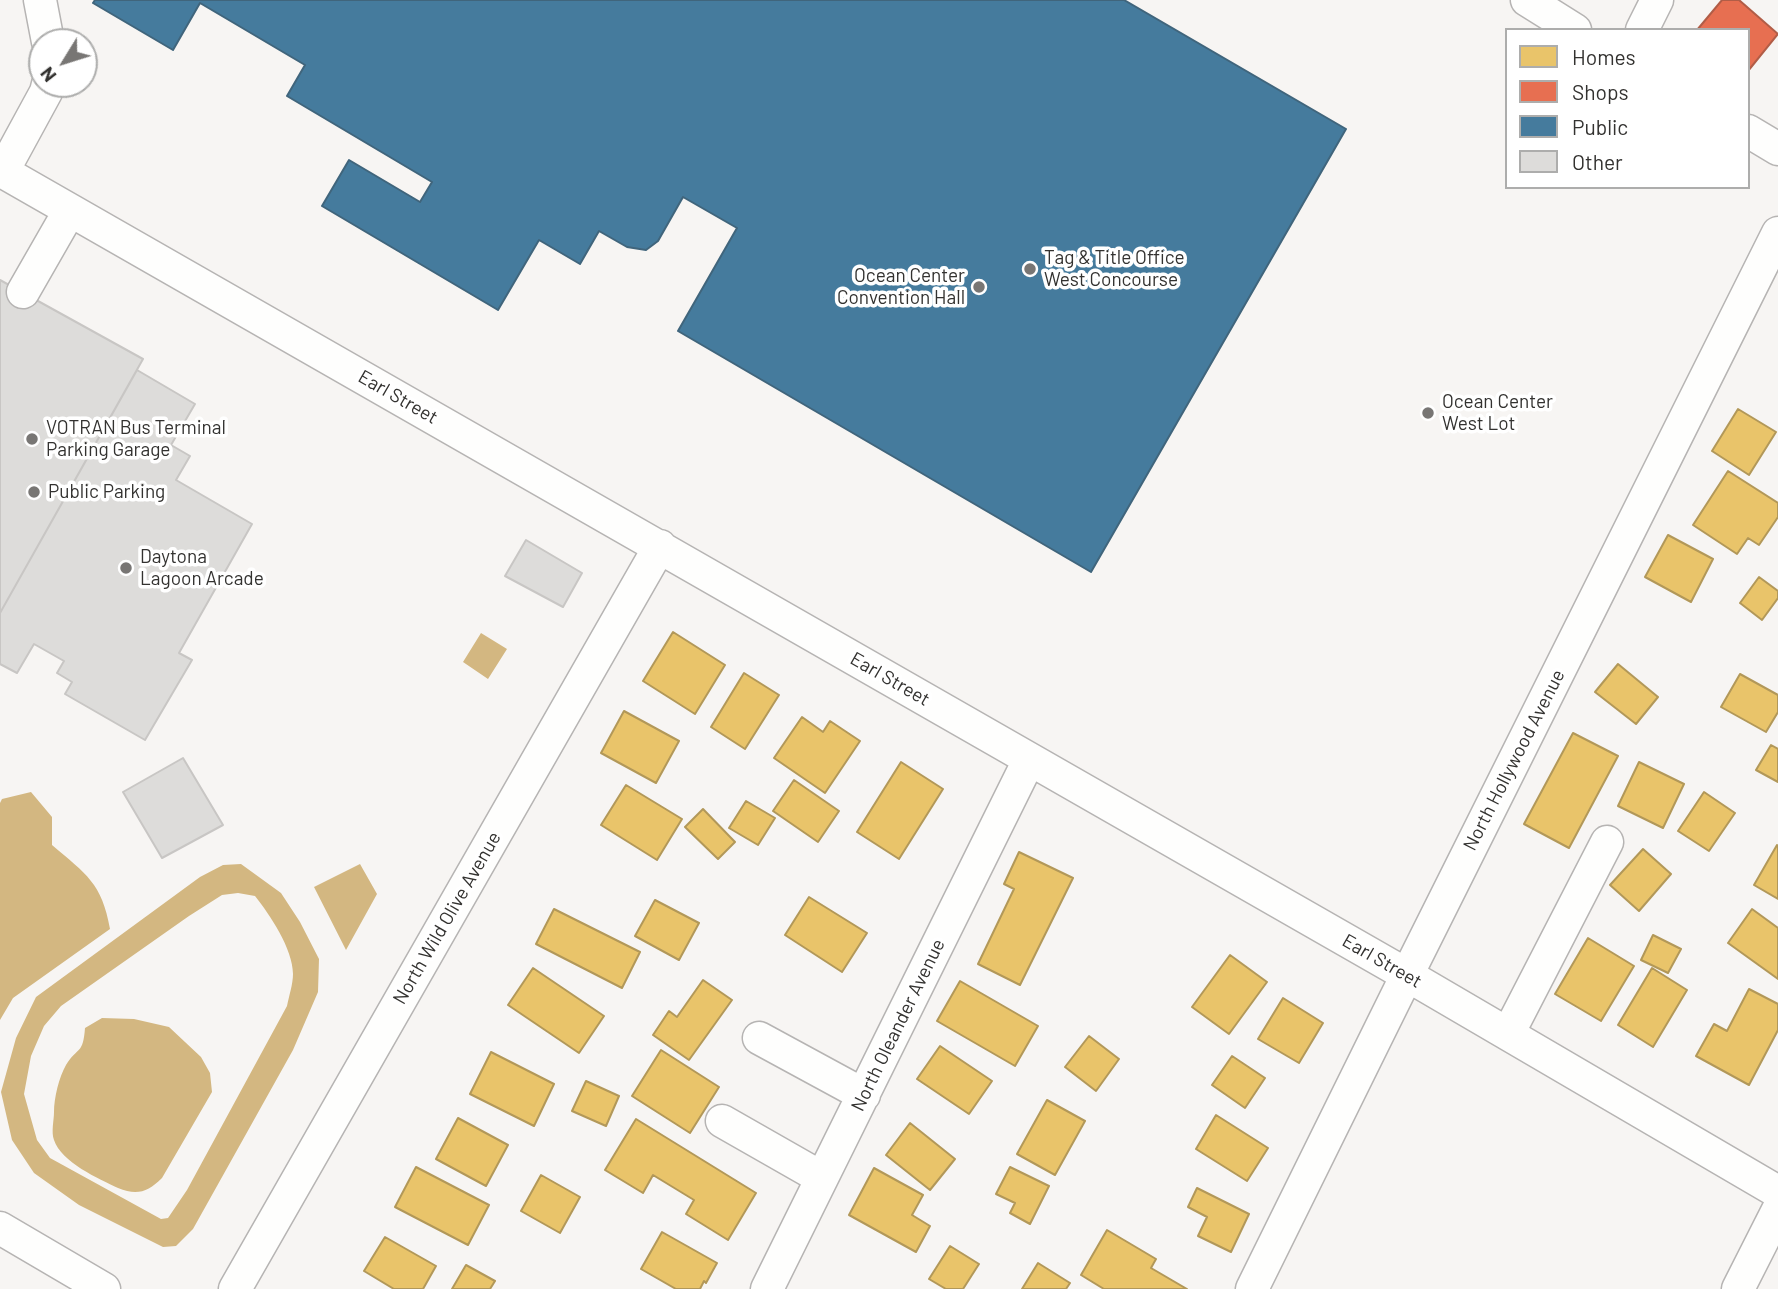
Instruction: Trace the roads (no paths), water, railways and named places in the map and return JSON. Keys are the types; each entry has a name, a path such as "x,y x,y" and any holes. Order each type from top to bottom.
{"street":[{"path":"40,0 45,28"},
{"path":"1527,0 1573,28"},
{"path":"1643,28 1657,0"},
{"path":"1,170 43,98"},
{"path":"1750,132 1778,149"},
{"name":"Earl Street","path":"1,170 1407,975 1778,1192"},
{"path":"23,292 70,210"},
{"name":"North Hollywood Avenue","path":"1252,1289 1778,233"},
{"name":"North Wild Olive Avenue","path":"235,1289 660,546"},
{"name":"North Oleander Avenue","path":"767,1289 1029,760"},
{"path":"1508,1034 1607,842"},
{"path":"759,1038 864,1094"},
{"path":"722,1121 822,1178"},
{"path":"1738,1289 1778,1210"},
{"path":"0,1228 104,1289"}],"place":[{"name":"Tag & Title Office West Concourse","path":"1030,269"},
{"name":"Ocean Center Convention Hall","path":"979,287"},
{"name":"Ocean Center West Lot","path":"1428,413"},
{"name":"VOTRAN Bus Terminal Parking Garage","path":"32,439"},
{"name":"Public Parking","path":"34,492"},
{"name":"Daytona Lagoon Arcade","path":"126,568"}]}
